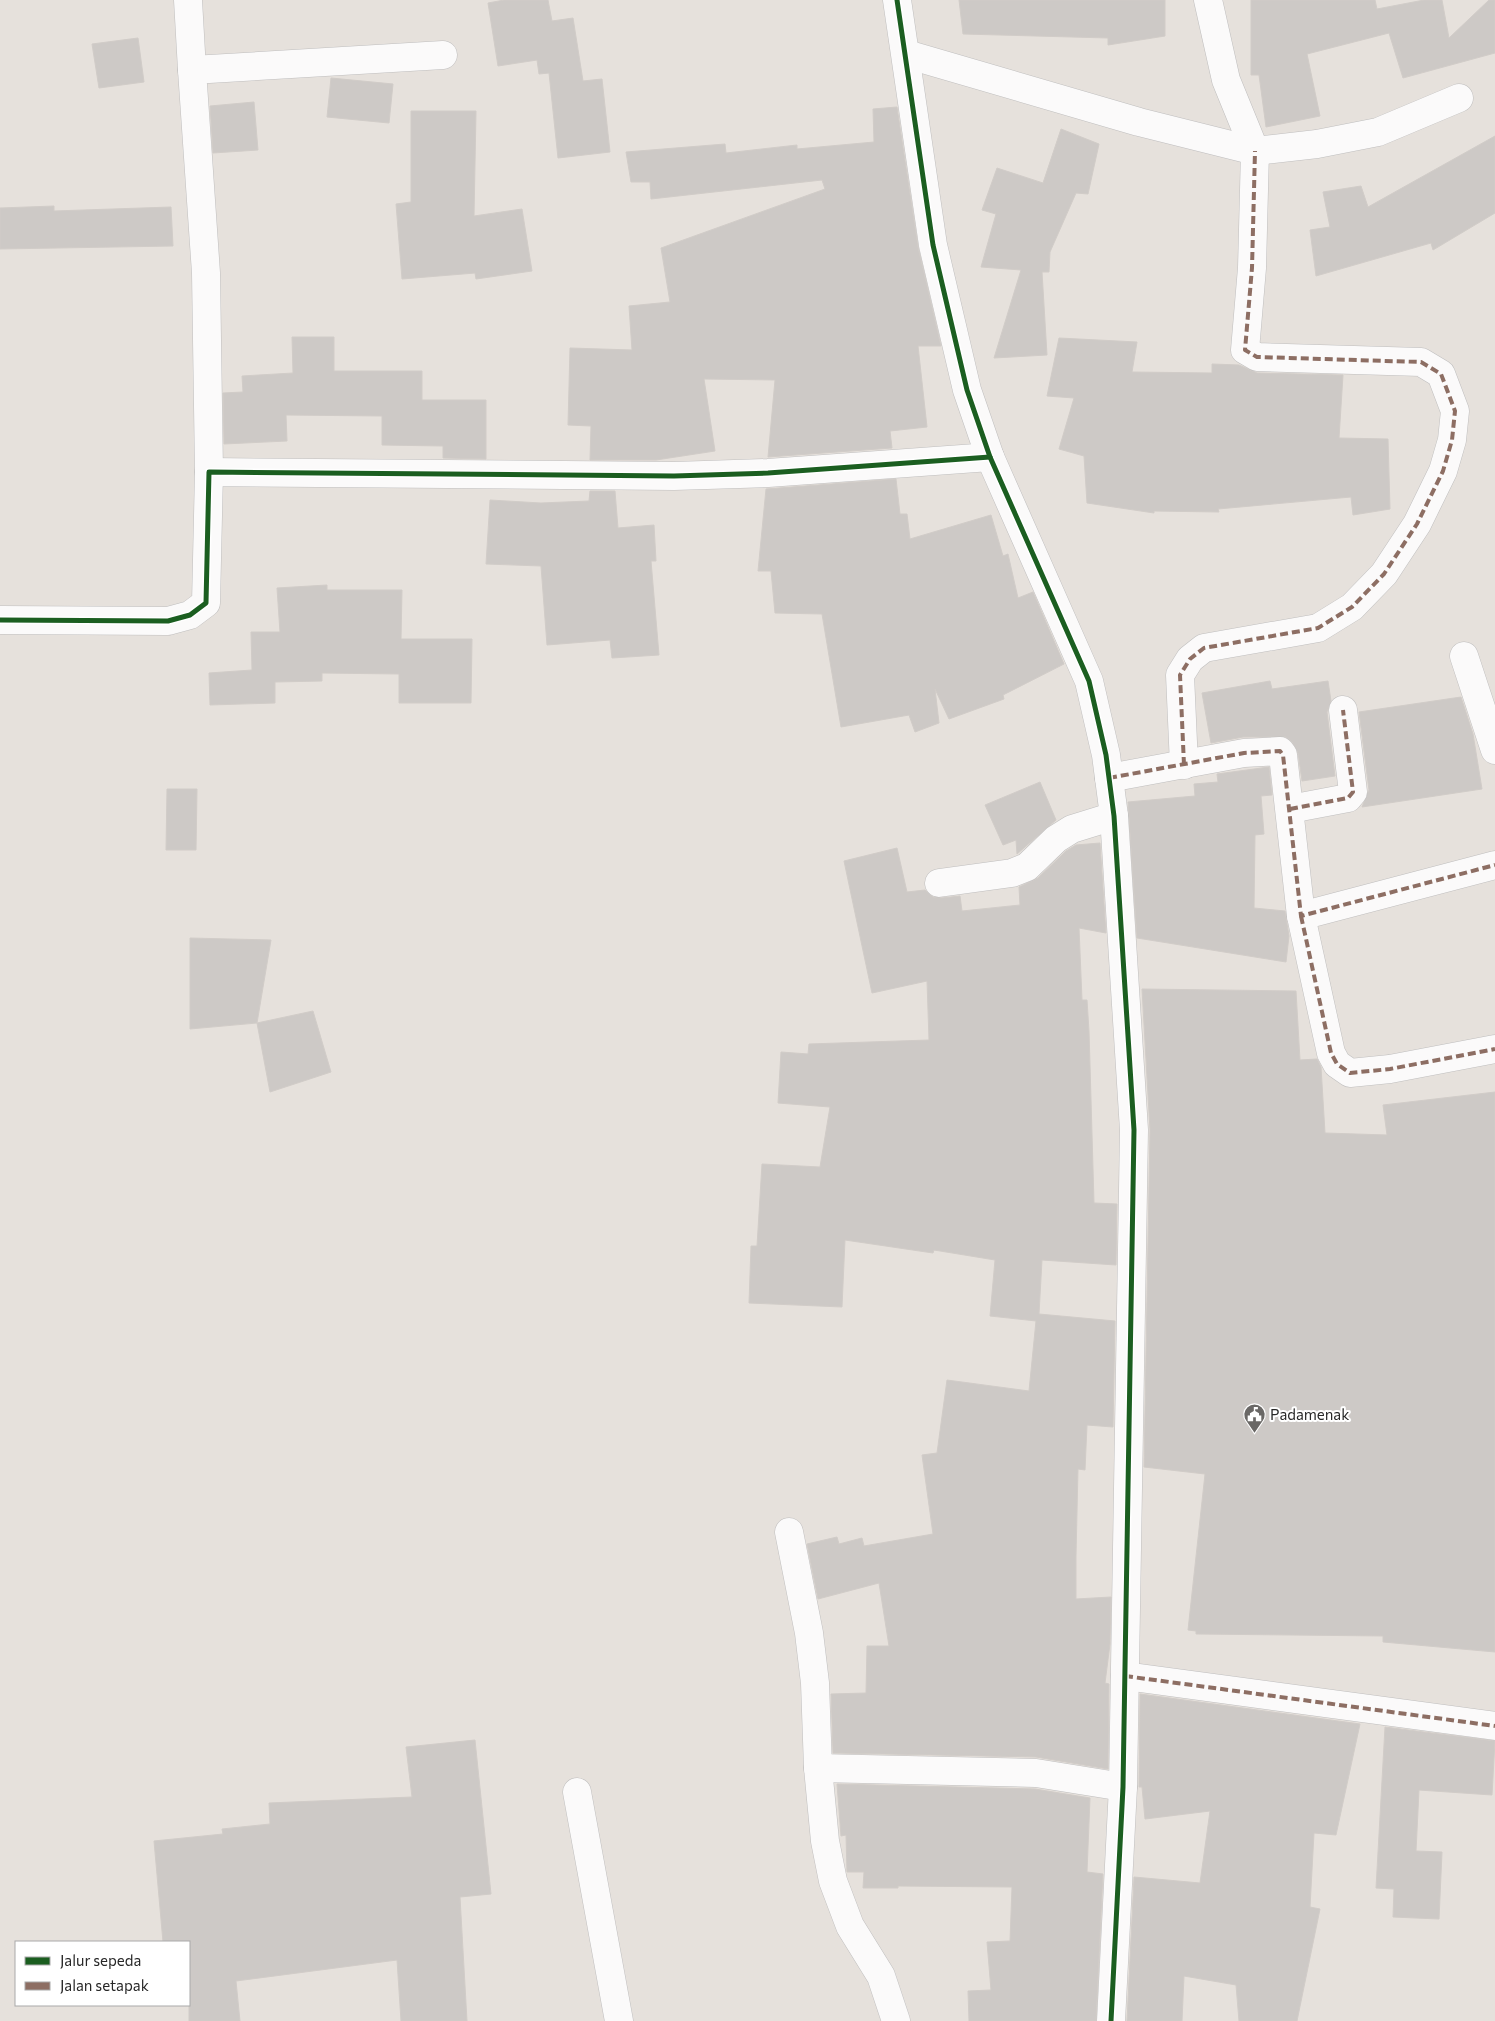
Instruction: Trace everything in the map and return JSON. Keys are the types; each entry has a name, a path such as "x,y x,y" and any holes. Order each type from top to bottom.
{"street":[{"path":"0,620 168,621 190,615 206,603 209,472 206,273 188,0"},
{"path":"897,0 932,245 968,390 990,458 1089,681 1109,778 1114,816 1134,1130 1123,1787 1111,2021"},
{"path":"1184,764 1180,675 1190,659 1204,648 1318,628 1352,607 1384,574 1417,524 1443,471 1452,440 1455,411 1440,374 1421,362 1257,356 1245,350 1252,268 1255,151 1226,80 1208,0"},
{"path":"906,54 1140,122 1255,151 1317,144 1378,132 1459,98"},
{"path":"192,70 443,55"},
{"path":"209,472 674,476 768,474 990,458"},
{"path":"1464,656 1495,750"},
{"path":"1290,809 1348,798 1352,792 1343,710"},
{"path":"1109,778 1244,753 1280,751 1283,755 1290,809 1301,916 1331,1053 1337,1064 1350,1073 1390,1068 1495,1049"},
{"path":"939,884 1028,867 1056,839 1072,829 1114,816"},
{"path":"1301,916 1495,865"},
{"path":"789,1532 809,1633 815,1683 818,1768 825,1841 833,1881 850,1926 881,1976 896,2021"},
{"path":"1125,1676 1495,1726"},
{"path":"818,1768 1036,1773 1123,1787"},
{"path":"577,1792 619,2021"}],"building":[{"path":"504,0 548,0 552,21 573,18 583,81 602,79 610,152 558,158 549,73 539,74 537,60 498,66 488,3"},
{"path":"959,0 1165,0 1165,36 1108,45 1108,38 963,34"},
{"path":"1251,0 1375,0 1377,9 1424,0 1442,0 1449,38 1489,0 1495,0 1495,53 1403,78 1389,33 1307,54 1320,116 1266,127 1259,75 1251,75"},
{"path":"138,38 144,82 99,88 92,44"},
{"path":"331,78 393,84 389,123 327,117"},
{"path":"254,102 258,150 213,153 210,106"},
{"path":"897,107 918,247 941,346 918,346 927,427 890,431 892,448 768,457 775,380 704,379 715,451 656,460 590,460 591,426 568,425 570,348 632,350 629,306 670,302 661,248 825,189 822,180 651,199 650,182 631,182 626,152 725,144 726,153 797,145 797,149 874,142 873,109"},
{"path":"411,111 476,111 474,216 522,209 532,271 476,279 475,273 402,279 396,204 411,202"},
{"path":"1061,129 1099,144 1088,194 1076,193 1050,252 1049,272 1042,272 1047,355 994,358 1021,270 981,267 996,214 982,210 997,168 1043,183"},
{"path":"1495,136 1495,213 1433,250 1431,243 1316,276 1310,230 1330,227 1323,192 1361,186 1368,207"},
{"path":"54,206 54,211 171,207 173,246 0,249 0,208"},
{"path":"292,337 334,337 334,371 422,371 422,400 486,400 486,459 443,458 443,446 382,445 382,416 286,415 287,441 224,444 223,393 243,392 242,376 293,373"},
{"path":"1059,338 1137,342 1132,372 1212,373 1212,364 1239,365 1257,373 1343,375 1339,438 1388,439 1390,509 1353,515 1351,497 1218,509 1219,512 1154,511 1154,513 1087,503 1084,456 1059,449 1074,398 1047,396"},
{"path":"896,479 900,514 907,514 910,539 991,515 1003,556 1008,554 1018,598 1033,592 1064,664 1003,695 1004,699 949,719 935,689 939,723 915,732 909,715 841,727 822,614 775,613 771,571 758,571 766,489"},
{"path":"590,491 615,491 618,528 654,525 656,561 651,561 659,655 612,658 610,640 547,645 541,566 486,564 490,500 541,503 589,501"},
{"path":"327,585 327,590 402,590 401,639 472,639 471,703 399,703 399,674 322,673 322,681 275,682 275,703 210,705 209,673 252,670 251,632 280,632 277,588"},
{"path":"1270,681 1272,689 1328,681 1331,701 1327,712 1335,776 1302,781 1298,753 1292,742 1286,737 1243,737 1211,743 1202,693"},
{"path":"1461,697 1473,734 1482,789 1362,807 1369,790 1359,712"},
{"path":"1269,767 1272,795 1261,796 1264,834 1255,835 1254,908 1285,911 1289,936 1286,962 1137,938 1128,802 1195,796 1194,784 1218,782 1217,774"},
{"path":"1040,782 1056,820 1017,854 1016,840 1003,845 985,805"},
{"path":"167,789 197,789 196,850 166,850"},
{"path":"1100,843 1106,933 1079,928 1082,1000 1087,1000 1089,1031 1094,1203 1117,1204 1116,1265 1042,1260 1039,1314 1115,1321 1113,1427 1087,1425 1085,1470 1078,1469 1076,1556 1076,1599 1111,1597 1110,1644 1105,1683 1109,1684 1108,1769 1036,1757 833,1753 831,1694 866,1693 867,1646 889,1646 879,1583 818,1599 807,1544 837,1537 839,1544 862,1538 864,1546 933,1534 922,1455 937,1453 947,1380 1029,1391 1036,1321 990,1316 995,1260 934,1250 933,1253 845,1240 842,1307 749,1303 751,1246 757,1246 762,1164 820,1167 830,1107 778,1103 781,1052 808,1054 809,1044 929,1040 927,981 872,993 844,861 897,848 907,892 925,890 933,897 941,898 960,896 962,911 1020,905 1019,887 1038,878 1066,851 1076,845"},
{"path":"190,938 271,940 257,1023 190,1029"},
{"path":"1142,989 1296,991 1300,1060 1317,1059 1321,1067 1325,1133 1387,1135 1383,1105 1495,1092 1495,1652 1383,1642 1383,1636 1196,1634 1196,1631 1188,1630 1205,1474 1144,1467 1150,1130"},
{"path":"313,1011 331,1072 270,1092 257,1023"},
{"path":"1140,1694 1360,1724 1336,1835 1314,1833 1310,1907 1320,1909 1297,2021 1239,2021 1236,1985 1184,1976 1182,2021 1127,2021 1134,1877 1200,1883 1210,1811 1145,1819 1142,1787 1139,1787"},
{"path":"1385,1727 1495,1741 1492,1795 1419,1790 1416,1851 1442,1852 1439,1919 1393,1917 1394,1889 1376,1888"},
{"path":"475,1740 491,1894 460,1897 467,2021 401,2021 397,1960 236,1981 240,2021 189,2021 190,1941 163,1941 154,1841 223,1834 222,1829 270,1824 269,1803 412,1797 406,1747"},
{"path":"837,1784 1035,1789 1090,1798 1087,1872 1103,1874 1096,2021 969,2021 968,1991 991,1990 987,1942 1010,1941 1012,1887 898,1886 898,1888 863,1888 864,1872 847,1872 846,1835 841,1836"}],"marked path":[{"path":"1184,765 1180,675 1190,659 1204,648 1318,628 1352,607 1384,574 1417,524 1443,471 1452,440 1455,411 1441,374 1421,362 1257,357 1245,350 1252,268 1255,151"},
{"path":"1290,809 1348,798 1353,792 1343,710"},
{"path":"1109,778 1244,753 1280,751 1283,755 1301,916 1495,865"},
{"path":"1301,916 1331,1053 1337,1064 1350,1073 1390,1069 1495,1049"},
{"path":"1125,1676 1495,1726"}],"cycle path":[{"path":"897,0 933,245 967,390 990,457 1089,681 1106,755 1114,816 1134,1130 1123,1787 1111,2021"},
{"path":"0,620 168,621 190,615 206,603 209,472 674,476 768,473 990,457"}],"place":[{"name":"Padamenak","path":"1254,1433"}]}
